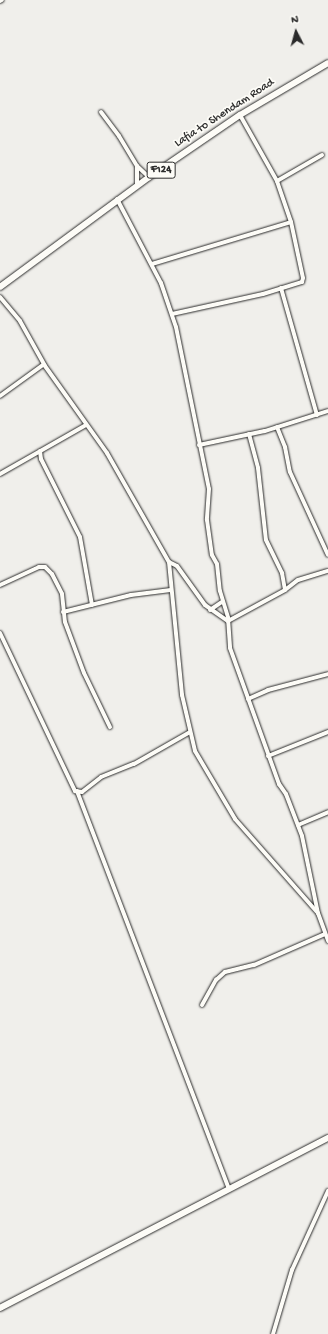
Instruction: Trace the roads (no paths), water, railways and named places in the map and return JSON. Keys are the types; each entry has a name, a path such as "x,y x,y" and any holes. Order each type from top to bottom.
{"main road":[{"name":"Lafia to Shendam Road","path":"0,287 117,199 149,177 240,115 328,63"}],"street":[{"path":"102,112 120,136 137,166 149,177"},
{"path":"172,314 281,288 303,280 291,222 277,181 240,115"},
{"path":"277,181 322,155"},
{"path":"137,166 138,185"},
{"path":"117,199 152,264 172,314 208,489 207,520 212,555 219,571 222,602 228,621 230,648 248,699 261,729 268,756 298,825 310,866 318,913 328,941"},
{"path":"152,264 291,222"},
{"path":"281,288 318,415"},
{"path":"0,297 20,322 44,364 124,481 135,504 169,562 182,695 195,751 235,819 318,913"},
{"path":"0,396 44,364"},
{"path":"199,445 277,428 328,411"},
{"path":"0,474 86,425"},
{"path":"277,428 285,447 290,472 328,556"},
{"path":"249,434 258,468 267,544 282,573 285,590"},
{"path":"40,451 41,459 80,537 92,605"},
{"path":"33,456 41,459"},
{"path":"169,562 177,566 210,610 228,621"},
{"path":"0,585 35,568 45,567 58,582 62,594 63,612 84,673 110,727"},
{"path":"228,621 285,590 298,580 328,571"},
{"path":"63,612 131,595 172,590"},
{"path":"210,610 222,602"},
{"path":"0,633 69,782 78,792 228,1189"},
{"path":"248,699 268,690 328,674"},
{"path":"78,792 82,792 101,777 134,764 190,732"},
{"path":"268,756 328,732"},
{"path":"298,825 328,812"},
{"path":"202,1005 216,980 229,970 254,965 325,934"},
{"path":"0,1308 328,1138"},
{"path":"273,1334 292,1270 328,1191"}]}
